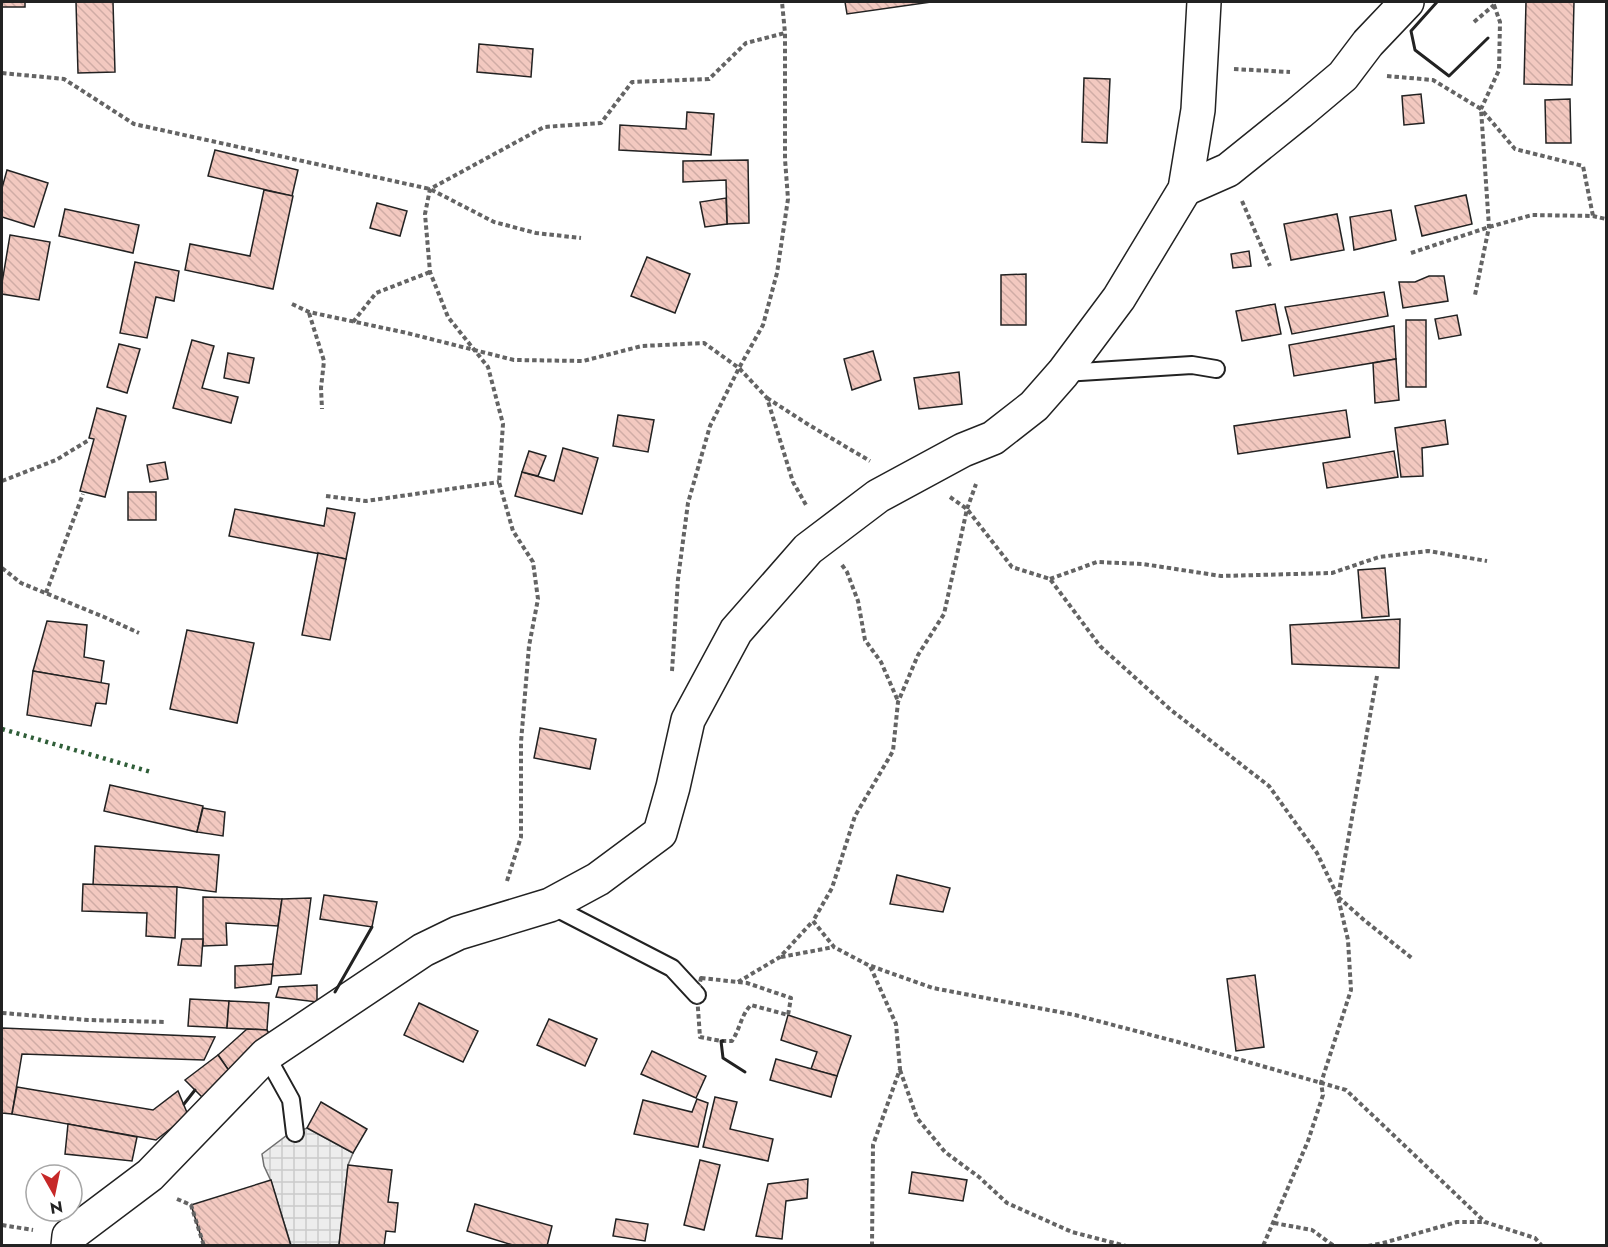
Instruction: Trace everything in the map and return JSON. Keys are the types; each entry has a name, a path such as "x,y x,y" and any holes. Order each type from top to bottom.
{"street":[{"path":"68,1245 69,1236 141,1183 266,1054 423,950 458,933 550,905 598,879 660,833 688,720 736,631 808,549 878,496 963,450 993,438 1035,406 1063,373 1119,298 1185,189 1198,110 1203,2"},
{"path":"1185,189 1228,170 1343,76 1368,43 1407,2"}],"lane":[{"path":"1063,373 1192,365 1216,369"},
{"path":"550,905 672,968 697,995"},
{"path":"266,1054 291,1100 295,1132"}],"path":[{"path":"688,720 670,694 678,579 688,503 710,426 763,325 777,273 788,199 785,159 785,33 782,2"},
{"path":"1474,22 1493,3 1500,22 1499,70 1481,109 1489,227 1475,295"},
{"path":"430,189 544,127 601,123 632,82 709,79 746,42 785,33"},
{"path":"1201,67 1343,76 1404,76 1432,80 1481,109 1515,149 1583,166 1593,216"},
{"path":"2,73 64,79 134,124 430,189 494,222 536,233 580,238"},
{"path":"430,189 426,214 430,272 448,317 488,367 503,424 499,482 513,531 533,562 538,599 527,667 522,742 520,837 494,922"},
{"path":"1411,253 1532,215 1593,216 1606,219"},
{"path":"353,322 376,293 430,272"},
{"path":"292,304 309,312 407,333 514,360 583,361 642,346 704,343 739,368 767,398 809,425 872,461 918,475 967,509 1012,567 1050,579 1100,646 1171,710 1269,786 1317,853 1338,897 1348,940 1351,990 1321,1083 1323,1095 1308,1141 1263,1245"},
{"path":"309,312 324,361 321,388 322,410"},
{"path":"767,398 793,482 847,572 858,601 865,640 881,662 898,702"},
{"path":"736,983 780,957 813,921 832,888 855,816 893,751 898,702 918,655 944,614 967,509 993,438"},
{"path":"2,481 56,460 89,440"},
{"path":"326,496 366,501 499,482"},
{"path":"46,594 83,494"},
{"path":"1050,579 1097,562 1143,564 1221,576 1332,573 1379,557 1428,551 1486,561"},
{"path":"2,568 21,583 104,616 139,633"},
{"path":"1338,897 1377,676"},
{"path":"1338,897 1413,959"},
{"path":"813,921 834,947 870,966 933,988 1075,1015 1346,1090 1485,1222"},
{"path":"780,957 834,947"},
{"path":"870,966 896,1024 900,1069 917,1118 945,1152 979,1177 1007,1203 1072,1232 1126,1245"},
{"path":"701,978 736,983 747,983 791,998 788,1015 751,1005 744,1012 739,1030 732,1041 700,1037 697,995 701,978"},
{"path":"2,1013 88,1020 164,1022"},
{"path":"872,1245 873,1145 900,1069"},
{"path":"141,1183 191,1205 204,1245"},
{"path":"1368,1245 1383,1243 1457,1222 1485,1222 1535,1238 1542,1245"},
{"path":"1274,1223 1312,1230 1334,1245"}],"shaded area":[{"path":"307,1128 353,1153 348,1165 339,1245 291,1245 264,1166 262,1154 286,1136"}],"building":[{"path":"2,2 25,2 25,7 2,7"},
{"path":"76,2 113,2 115,72 78,73"},
{"path":"845,2 931,2 847,14"},
{"path":"1526,2 1574,2 1572,85 1524,84"},
{"path":"479,44 533,49 531,77 477,72"},
{"path":"1084,78 1110,79 1107,143 1082,142"},
{"path":"1421,94 1424,123 1404,125 1402,96"},
{"path":"1570,99 1571,143 1546,143 1545,100"},
{"path":"687,112 714,114 711,155 619,150 620,125 686,129"},
{"path":"215,150 298,170 292,196 208,176"},
{"path":"748,160 749,223 727,224 726,180 683,182 683,161"},
{"path":"7,170 48,183 34,227 2,217 2,188"},
{"path":"264,190 293,196 273,289 185,270 190,244 250,256"},
{"path":"1466,195 1472,224 1422,236 1415,206"},
{"path":"726,198 727,224 705,227 700,202"},
{"path":"377,203 407,211 400,236 370,228"},
{"path":"65,209 139,225 133,253 59,236"},
{"path":"1391,210 1396,240 1354,250 1350,217"},
{"path":"1337,214 1344,250 1291,260 1284,224"},
{"path":"10,235 50,242 39,300 2,294"},
{"path":"1249,251 1251,266 1233,268 1231,254"},
{"path":"647,257 690,274 675,313 631,296"},
{"path":"135,262 179,271 174,301 156,297 147,338 120,333"},
{"path":"1026,274 1026,325 1001,325 1001,275"},
{"path":"1429,276 1444,276 1448,301 1403,308 1399,282 1415,282"},
{"path":"1384,292 1388,316 1292,334 1285,307"},
{"path":"1275,304 1281,334 1242,341 1236,311"},
{"path":"1457,315 1461,335 1439,339 1435,319"},
{"path":"1406,320 1426,320 1426,387 1406,387"},
{"path":"1394,326 1396,359 1294,376 1289,345"},
{"path":"192,340 214,346 202,388 238,397 231,423 173,408"},
{"path":"119,344 140,349 127,393 107,387"},
{"path":"873,351 881,380 852,390 844,359"},
{"path":"228,353 254,358 249,383 224,378"},
{"path":"1396,359 1399,400 1375,403 1373,363"},
{"path":"959,372 962,404 919,409 914,378"},
{"path":"97,408 126,416 105,497 80,491 94,439 89,438"},
{"path":"1346,410 1350,437 1238,454 1234,426"},
{"path":"618,415 654,420 648,452 613,446"},
{"path":"1445,420 1448,444 1422,448 1423,476 1401,477 1395,428"},
{"path":"563,448 598,458 582,514 515,496 522,472 554,481"},
{"path":"529,451 546,456 538,476 522,472"},
{"path":"1394,451 1398,477 1327,488 1323,463"},
{"path":"165,462 168,479 150,482 147,465"},
{"path":"128,492 156,492 156,520 128,520"},
{"path":"327,508 355,513 346,559 229,536 235,509 324,526"},
{"path":"318,553 346,559 330,640 302,635"},
{"path":"1385,568 1389,616 1362,618 1358,570"},
{"path":"1400,619 1399,668 1292,664 1290,625"},
{"path":"47,621 87,625 84,657 104,661 101,683 33,671"},
{"path":"187,630 254,643 237,723 170,709"},
{"path":"33,671 109,684 106,704 96,703 91,726 27,715"},
{"path":"540,728 596,739 590,769 534,758"},
{"path":"110,785 203,806 197,832 104,811"},
{"path":"203,808 225,812 223,836 197,832"},
{"path":"95,846 219,855 216,892 177,887 93,885"},
{"path":"897,875 950,888 943,912 890,904"},
{"path":"83,884 177,887 175,938 146,936 147,913 82,911"},
{"path":"324,895 377,902 372,927 320,919"},
{"path":"203,897 282,899 278,926 226,923 227,945 203,946"},
{"path":"311,898 301,974 271,976 282,899"},
{"path":"182,939 203,939 201,966 178,965"},
{"path":"273,964 271,984 235,988 235,966"},
{"path":"1255,975 1264,1047 1236,1051 1227,979"},
{"path":"317,985 317,1002 276,997 279,987"},
{"path":"190,999 229,1001 227,1028 188,1026"},
{"path":"229,1001 269,1003 267,1030 227,1028"},
{"path":"419,1003 478,1031 463,1062 404,1035"},
{"path":"788,1015 851,1036 837,1076 811,1069 817,1052 781,1040"},
{"path":"549,1019 597,1039 585,1066 537,1045"},
{"path":"2,1028 215,1037 204,1060 22,1054 12,1114 2,1113"},
{"path":"247,1029 267,1030 272,1038 232,1075 218,1055"},
{"path":"652,1051 706,1076 696,1098 641,1074"},
{"path":"218,1055 232,1075 205,1100 185,1080"},
{"path":"776,1059 837,1076 831,1097 770,1080"},
{"path":"17,1087 153,1110 178,1091 188,1115 156,1140 12,1114"},
{"path":"715,1097 737,1102 730,1129 773,1139 768,1161 703,1147"},
{"path":"697,1099 708,1103 698,1147 634,1134 643,1100 692,1112"},
{"path":"321,1102 367,1129 353,1153 307,1128"},
{"path":"68,1124 137,1137 132,1161 65,1154"},
{"path":"700,1160 720,1165 704,1230 684,1225"},
{"path":"348,1165 392,1170 388,1202 398,1203 395,1232 386,1231 384,1246 339,1245"},
{"path":"912,1172 967,1180 963,1201 909,1193"},
{"path":"808,1179 807,1198 786,1201 782,1239 756,1236 768,1184"},
{"path":"271,1180 291,1246 204,1246 191,1205"},
{"path":"475,1204 552,1226 547,1246 516,1246 467,1231"},
{"path":"616,1219 648,1224 645,1241 613,1236"}],"hedge":[{"path":"2,729 151,772"}],"wall":[{"path":"1437,2 1411,31 1415,50 1449,76 1488,38"},
{"path":"335,992 372,927"},
{"path":"723,1041 721,1041 723,1058 745,1072"},
{"path":"184,1104 195,1090"}]}
